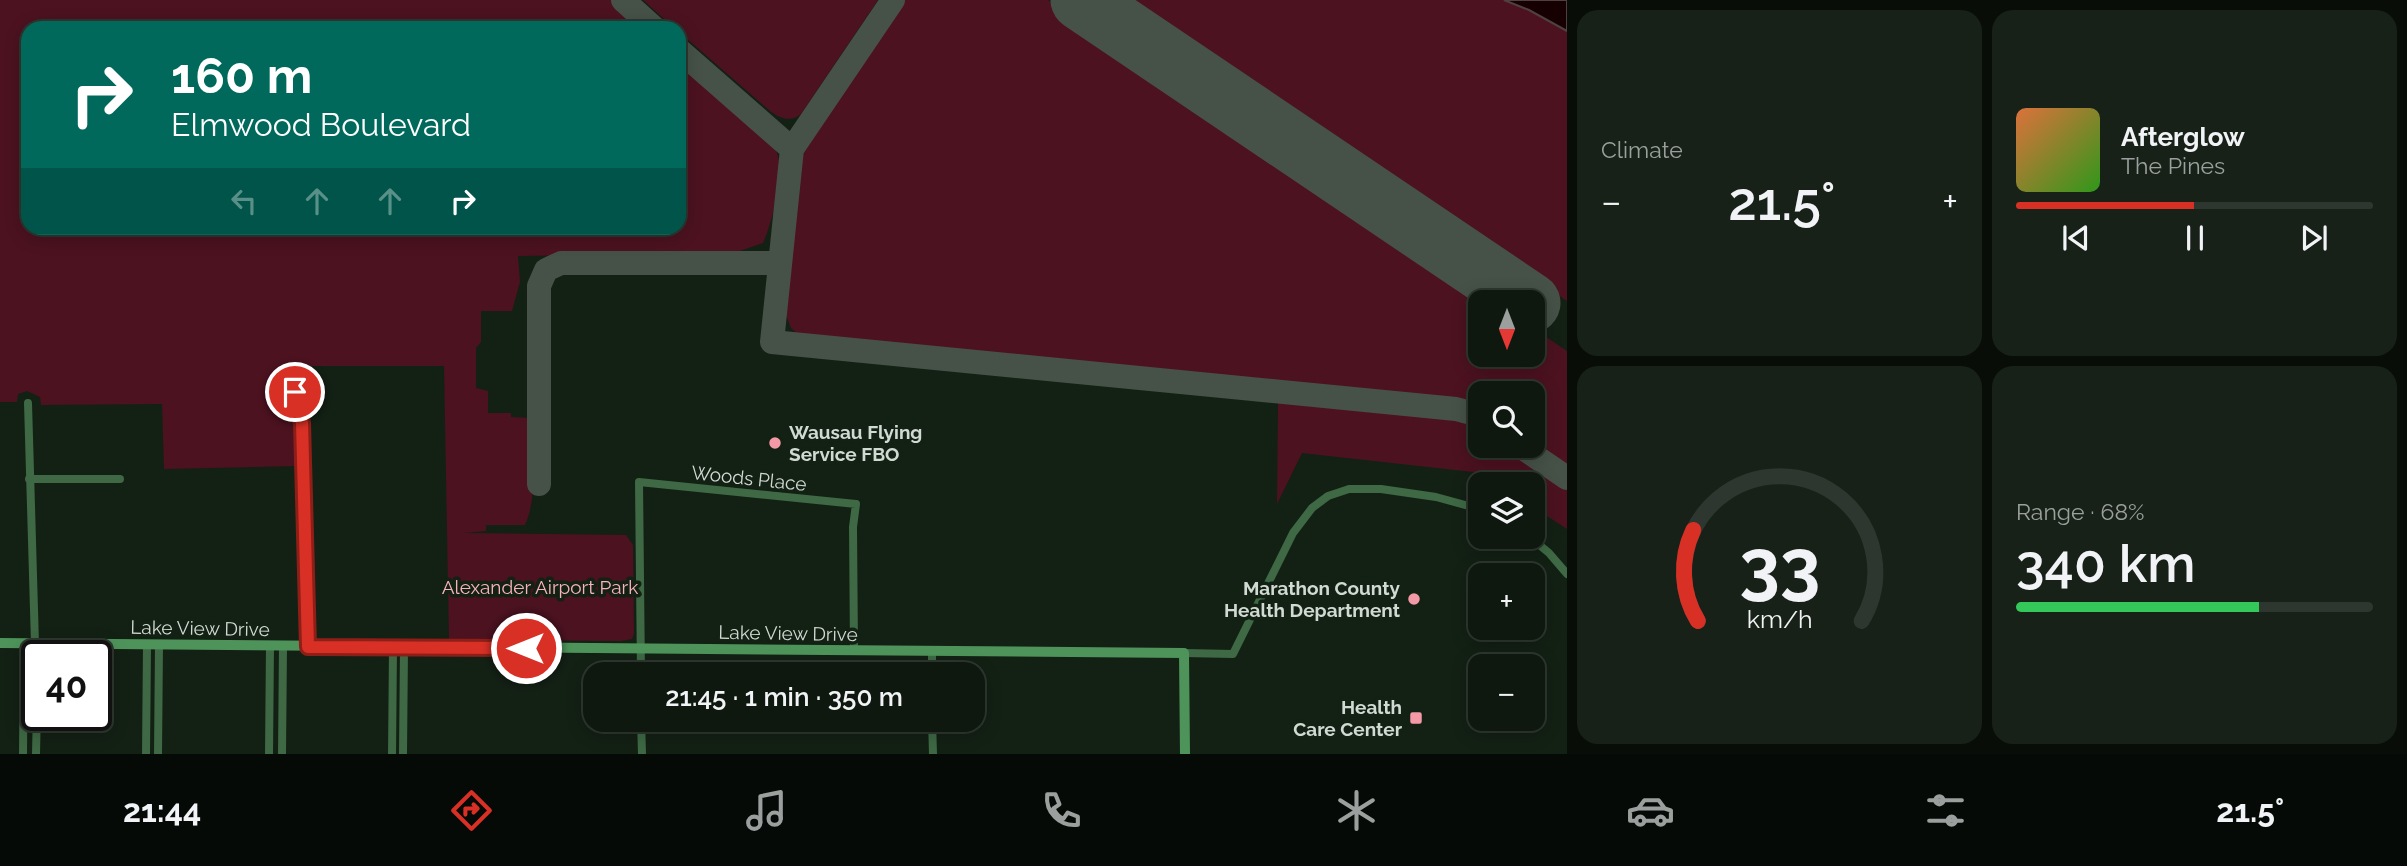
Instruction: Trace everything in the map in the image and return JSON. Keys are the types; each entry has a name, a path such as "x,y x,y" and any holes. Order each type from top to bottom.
{"street":[{"path":"295,392 302,423 308,647"},
{"path":"28,402 32,640"},
{"path":"29,479 120,479"},
{"name":"Woods Place","path":"640,648 639,482 856,504 853,527 854,651"},
{"name":"Lake View Drive","path":"112,645 1233,654 1295,530 1312,508 1328,496 1349,489 1381,489 1436,497 1468,506"},
{"path":"1545,548 1567,574"},
{"name":"Lake View Drive","path":"0,643 21,644"},
{"path":"146,754 153,645"},
{"path":"153,645 158,754"},
{"path":"269,754 270,646"},
{"path":"282,754 283,646"},
{"path":"392,754 399,648"},
{"path":"399,648 404,754"},
{"path":"640,648 641,662"},
{"path":"932,651 932,662"},
{"path":"1184,653 1185,754"},
{"path":"23,754 25,731"},
{"path":"36,731 36,754"},
{"path":"641,732 642,754"},
{"path":"932,732 933,754"}],"green space":[{"name":"Alexander Airport Park","path":"0,0 612,0 636,21 21,21 21,235 686,235 686,65 761,131 777,153 778,185 763,243 734,253 518,256 520,282 512,311 481,311 481,342 476,348 476,388 488,391 488,413 511,413 511,417 531,418 532,500 525,525 486,525 486,531 464,533 626,535 633,545 632,639 449,640 444,366 305,366 304,379 290,377 281,390 282,400 296,422 299,466 164,469 162,404 41,405 40,397 27,391 18,394 17,402 0,402"},
{"path":"643,0 878,0 801,114 789,119 770,111 686,38 686,21 666,21"},
{"path":"903,0 1048,0 1477,290 1468,290 1468,368 1545,368 1545,336 1567,351 1567,466 1545,451 1545,381 1468,381 1468,403 1060,359 802,338 791,328 786,315 802,153 811,135"},
{"path":"1121,0 1504,0 1567,31 1567,301"},
{"path":"1278,402 1457,419 1468,425 1468,458 1520,458 1541,472 1473,472 1302,453 1277,504"},
{"path":"1545,475 1567,490 1567,529 1545,515"}],"shaded area":[{"path":"1504,0 1567,0 1567,31 1529,10"}],"taxiway":[{"path":"623,0 646,21"},
{"path":"893,0 792,149 772,342 1468,412"},
{"path":"686,56 792,149"},
{"path":"539,484 539,286 546,270 561,263 780,263"},
{"path":"1538,458 1567,478"}],"runway":[{"path":"1081,0 1511,290"}],"place":[{"name":"Wausau Flying Service FBO","path":"775,443"},
{"name":"Marathon County Health Department","path":"1414,599"},
{"name":"Health Care Center","path":"1416,718"}],"route":[{"path":"295,392 302,423 308,647 526,648"}]}
